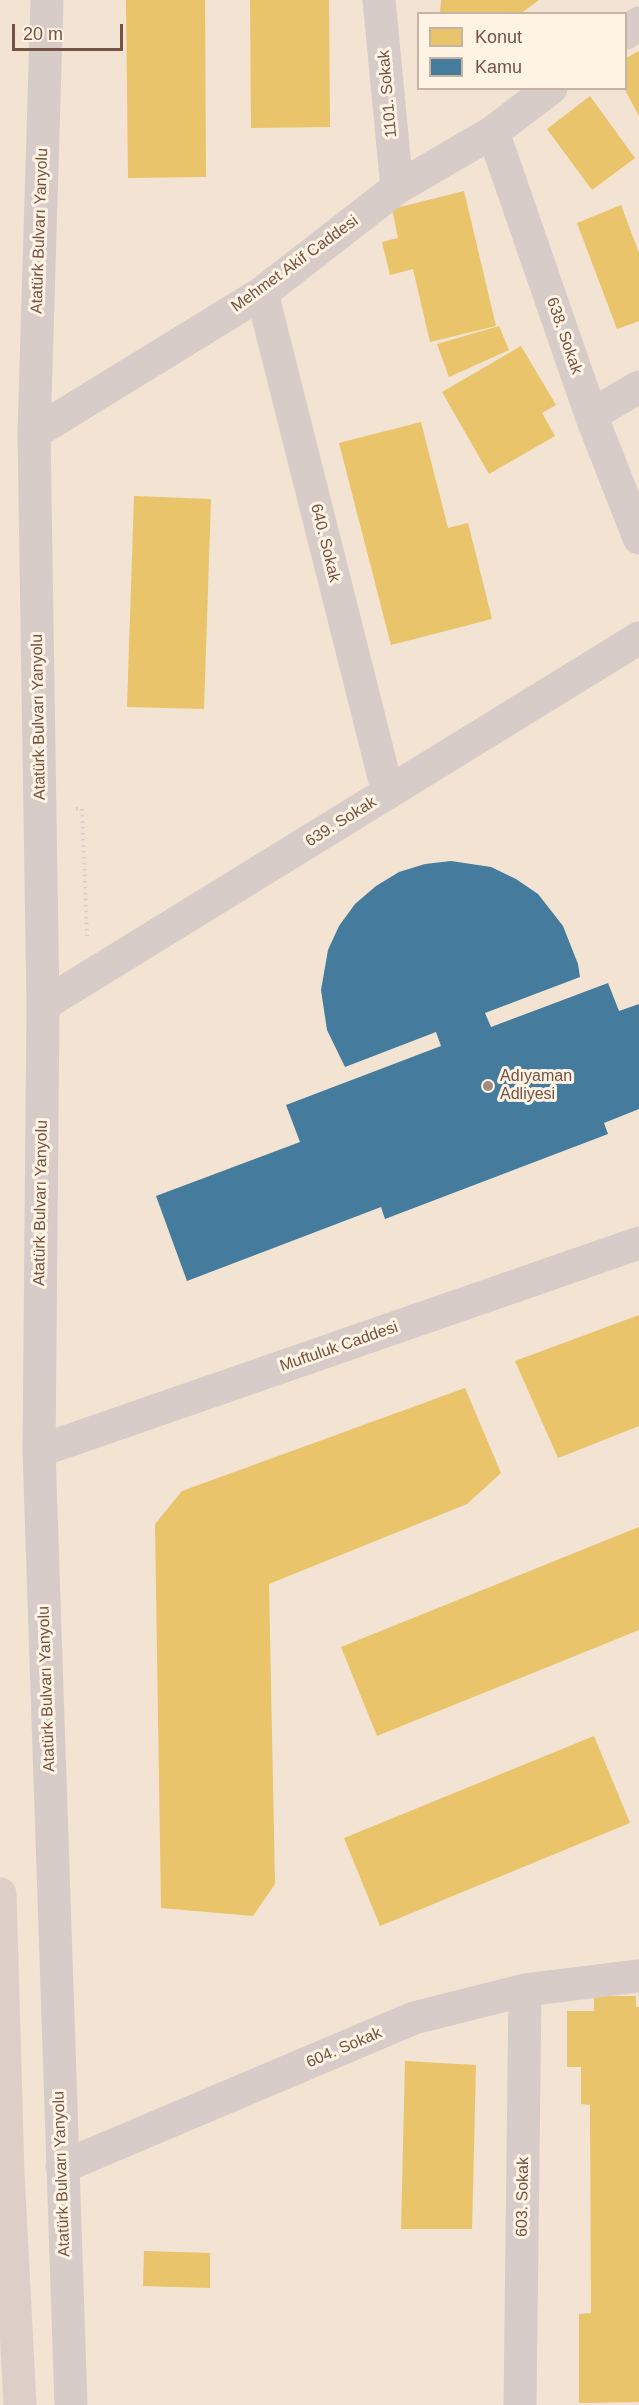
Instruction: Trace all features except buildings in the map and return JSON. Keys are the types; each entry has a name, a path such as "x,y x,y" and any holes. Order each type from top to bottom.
{"highway":[{"path":"0,1894 8,2173 20,2405"}],"street":[{"name":"Atatürk Bulvarı Yanyolu","path":"47,0 34,433 43,1005 39,1451 71,2405"},
{"name":"1101. Sokak","path":"379,0 397,188"},
{"path":"627,32 639,23"},
{"name":"Mehmet Akif Caddesi","path":"34,433 262,293 397,188 493,132 548,90"},
{"name":"638. Sokak","path":"493,132 591,415 639,538"},
{"name":"640. Sokak","path":"262,293 388,793"},
{"path":"591,415 639,387"},
{"name":"639. Sokak","path":"43,1005 639,638"},
{"name":"Muftuluk Caddesi","path":"39,1451 639,1243"},
{"name":"604. Sokak","path":"62,2167 414,2018 525,1990 639,1976"},
{"name":"603. Sokak","path":"520,2405 525,1990"}],"path":[{"path":"82,809 86,916"}],"shaded area":[{"path":"0,0 639,0 639,2405 0,2405"}],"place":[{"name":"Adıyaman Adliyesi","path":"488,1086"}]}
